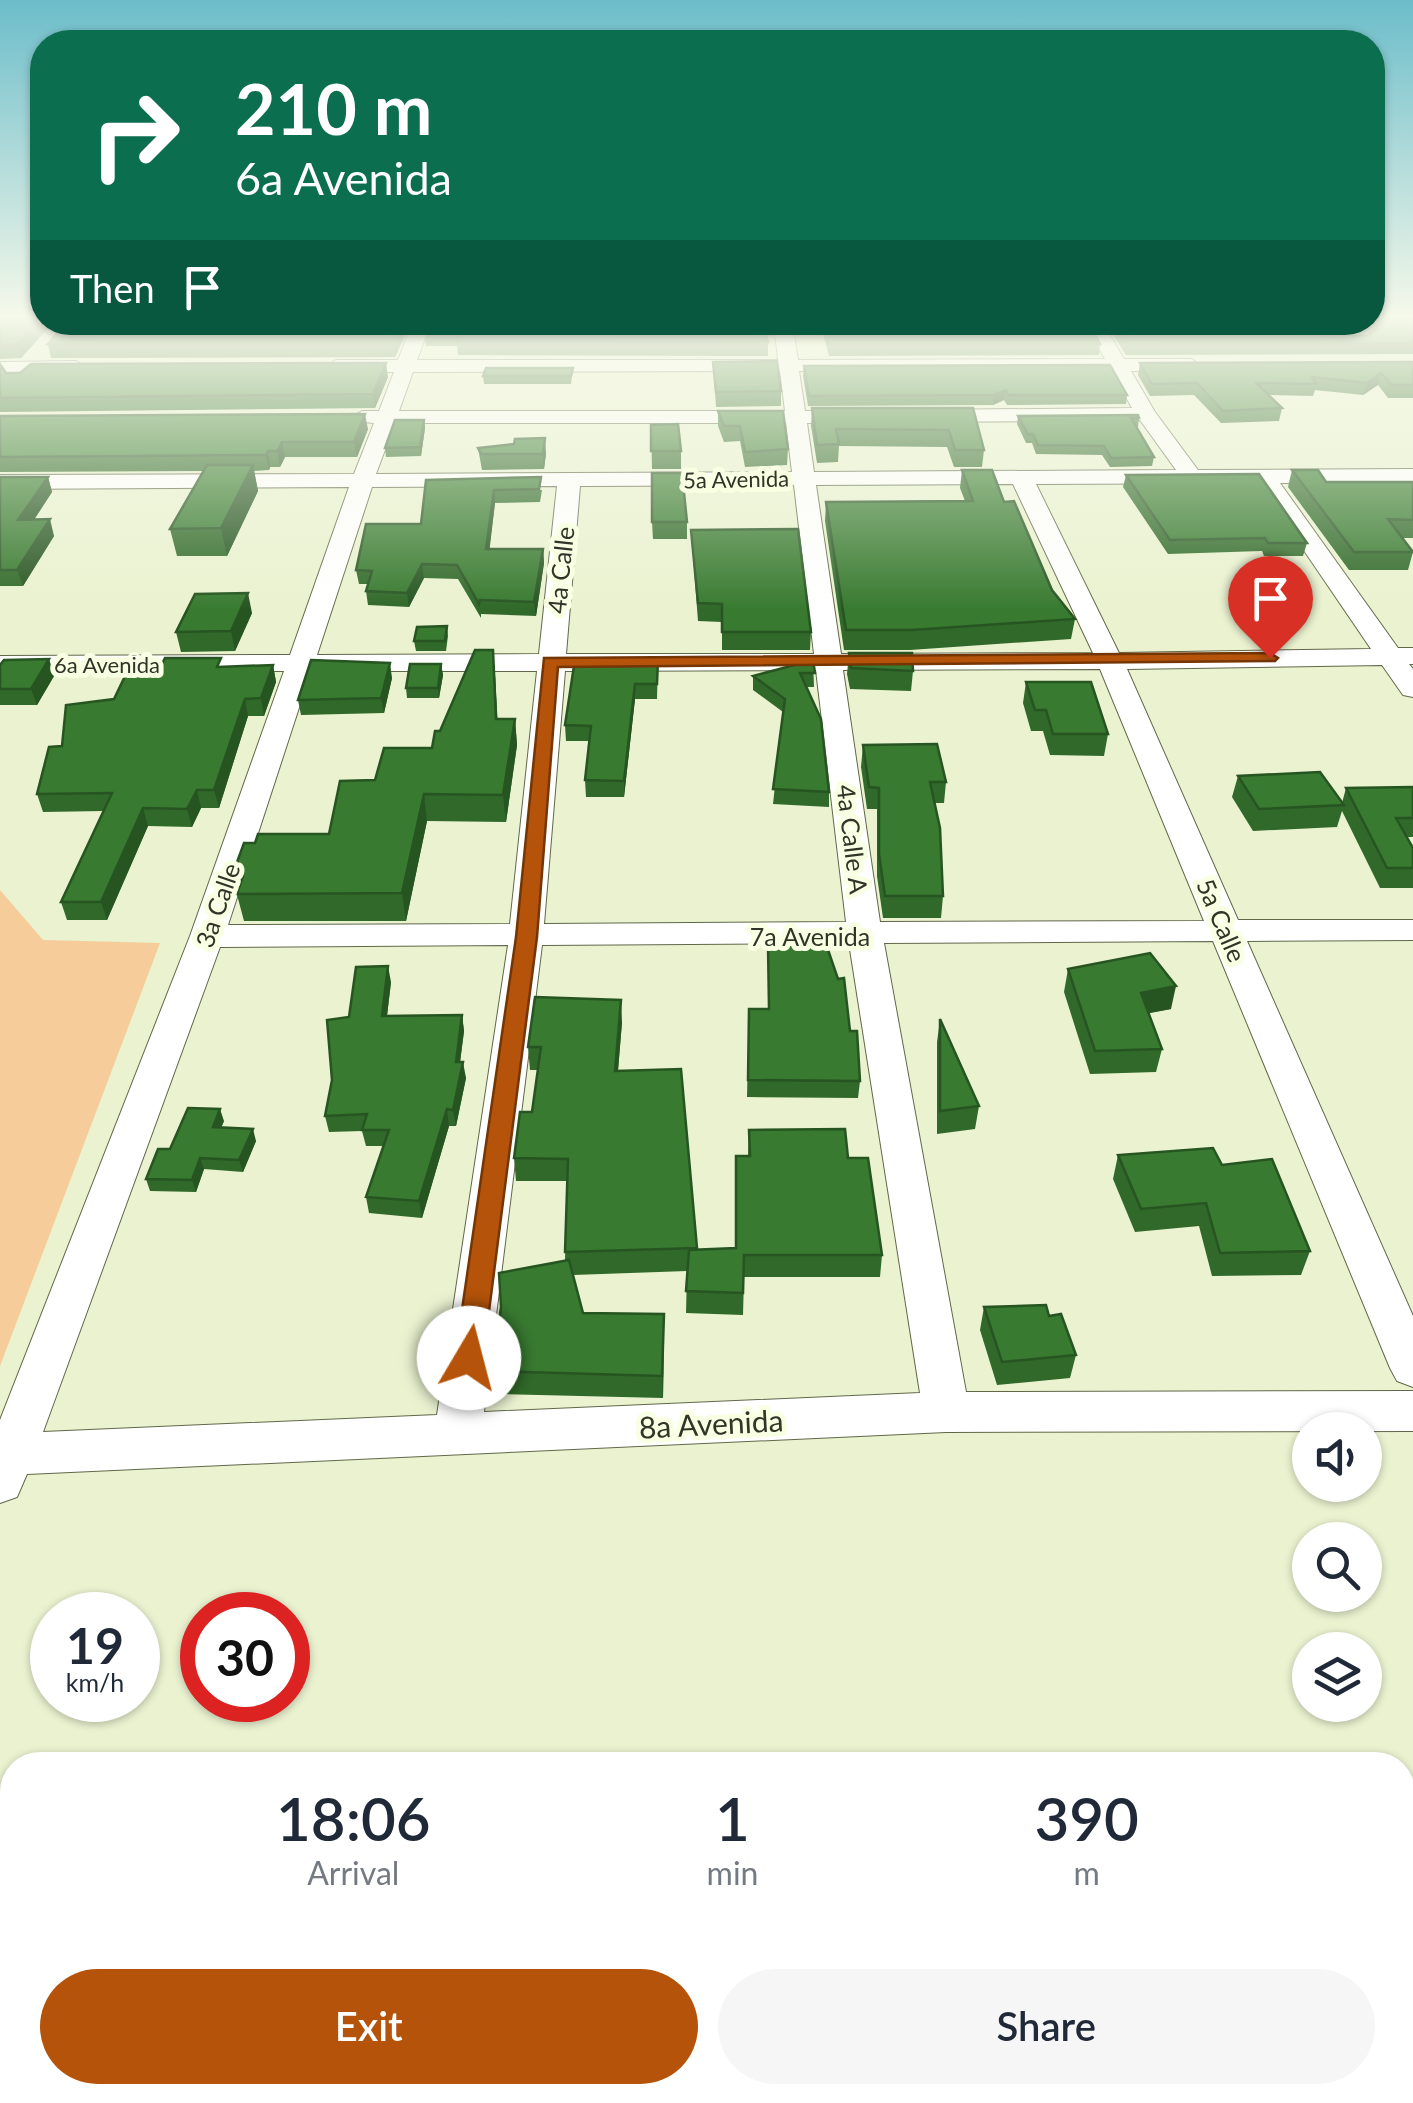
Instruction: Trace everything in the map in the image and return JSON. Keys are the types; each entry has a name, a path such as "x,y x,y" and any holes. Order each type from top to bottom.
{"street":[{"name":"3a Calle","path":"5,1468 207,936 388,413"},
{"name":"4a Calle A","path":"795,413 865,936 946,1412"},
{"path":"348,418 1146,414 1192,477"},
{"path":"1264,476 1401,656 1413,689"},
{"name":"5a Avenida","path":"0,482 1413,476"},
{"name":"5a Calle","path":"1021,477 1110,661 1413,1368"},
{"name":"4a Calle","path":"458,1434 526,937 570,480"},
{"name":"6a Avenida","path":"0,664 1110,661 1401,656"},
{"name":"7a Avenida","path":"207,936 865,936 1413,930"},
{"name":"8a Avenida","path":"5,1468 458,1434 946,1412 1413,1410"}],"shaded area":[{"path":"0,890 43,940 160,943 0,1366"}],"building":[{"path":"719,413 783,413 788,449 745,452 740,426 724,426"},
{"path":"813,413 974,413 984,450 955,450 949,430 836,429 839,444 817,445"},
{"path":"365,414 354,442 282,442 277,451 268,451 266,455 0,457 0,416"},
{"path":"1018,416 1139,418 1131,418 1154,457 1111,458 1104,446 1038,445"},
{"path":"395,420 424,420 420,447 385,448"},
{"path":"678,424 681,451 651,451 651,425"},
{"path":"545,438 543,454 481,454 478,448 514,444 515,439"},
{"path":"207,465 253,465 221,528 170,529"},
{"path":"962,470 992,470 1004,502 1014,501 1052,590 1075,619 912,630 846,630 826,502 973,501"},
{"path":"1292,470 1318,470 1326,482 1413,482 1413,520 1388,519 1413,552 1354,552"},
{"path":"652,473 682,473 687,522 652,522"},
{"path":"1259,474 1307,543 1268,543 1265,538 1170,540 1126,475"},
{"path":"0,477 48,477 18,520 50,519 17,570 0,570"},
{"path":"541,477 539,489 494,490 486,549 543,549 534,602 480,600 479,604 457,565 422,564 407,593 366,591 372,571 356,570 366,524 421,524 426,480"},
{"path":"798,529 811,632 722,632 722,604 698,603 691,530"},
{"path":"248,593 231,631 176,632 195,594"},
{"path":"447,626 445,641 414,641 417,627"},
{"path":"475,650 493,650 496,719 515,719 503,795 424,794 402,893 237,894 243,876 232,876 244,843 255,843 258,834 329,834 340,781 375,780 384,748 432,748 435,731 440,731"},
{"path":"849,653 912,653 913,671 851,668"},
{"path":"165,658 221,658 217,667 273,665 261,698 245,699 214,790 197,790 187,809 143,808 101,902 61,902 112,793 37,794 49,747 62,746 66,705 114,699 127,672 158,672"},
{"path":"49,659 31,689 0,689 0,665 4,660"},
{"path":"575,659 658,659 657,684 635,684 624,781 585,780 591,726 565,725"},
{"path":"311,660 390,663 381,698 298,700"},
{"path":"813,660 815,673 800,673 821,719 829,792 773,789 785,699 753,676"},
{"path":"410,664 441,664 438,688 406,688"},
{"path":"1026,682 1091,682 1108,734 1053,734 1046,710 1035,710"},
{"path":"937,744 946,782 930,782 940,828 943,896 885,896 879,854 879,788 869,787 863,745"},
{"path":"1320,772 1344,805 1259,809 1238,776"},
{"path":"1413,787 1413,818 1396,818 1413,848 1413,868 1387,868 1346,788"},
{"path":"825,941 838,979 844,978 850,1031 857,1031 860,1081 748,1080 749,1009 769,1009 768,946"},
{"path":"1150,953 1176,986 1141,993 1162,1049 1095,1051 1068,969"},
{"path":"388,966 382,1016 462,1015 456,1062 463,1062 453,1110 447,1109 419,1201 366,1197 389,1130 362,1130 367,1114 325,1116 332,1080 327,1020 349,1017 356,967"},
{"path":"535,997 621,1000 615,1071 681,1069 697,1248 565,1252 568,1159 514,1158 520,1112 532,1112 541,1047 528,1047"},
{"path":"940,1019 979,1106 940,1111"},
{"path":"188,1108 220,1109 213,1127 253,1129 239,1160 200,1158 192,1180 146,1179 158,1149 170,1149"},
{"path":"845,1129 848,1158 868,1158 882,1255 744,1255 743,1293 686,1291 689,1250 736,1248 736,1156 750,1156 749,1130"},
{"path":"1213,1148 1222,1165 1272,1159 1310,1251 1220,1253 1206,1203 1141,1209 1118,1155"},
{"path":"569,1260 583,1313 664,1314 662,1376 492,1371 501,1307 499,1273"},
{"path":"1046,1305 1049,1316 1061,1314 1076,1355 1002,1362 984,1307"}],"route":[{"path":"469,1358 526,937 550,662 1270,658"}]}
